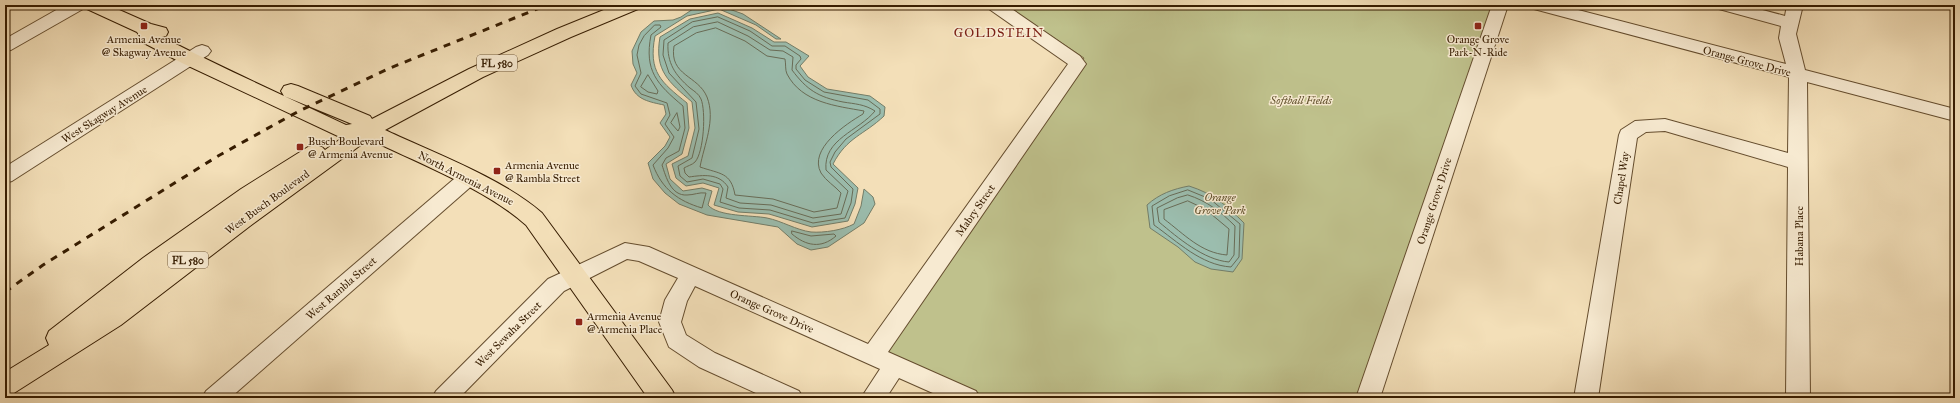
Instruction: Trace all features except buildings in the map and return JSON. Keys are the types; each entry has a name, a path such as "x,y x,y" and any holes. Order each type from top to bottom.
{"main road":[{"name":"North Armenia Avenue","path":"93,5 144,28 162,33 196,55 344,132 365,126"},
{"name":"West Busch Boulevard","path":"5,385 112,318 365,126 512,43 602,5"},
{"name":"West Busch Boulevard","path":"365,126 564,33 632,5"},
{"name":"North Armenia Avenue","path":"196,55 317,102 518,204 534,219 576,275 657,395"},
{"name":"West Busch Boulevard","path":"5,381 94,308 237,203 344,132"}],"street":[{"path":"5,46 77,5"},
{"name":"Mabry Street","path":"873,355 1077,64 1074,60 995,5"},
{"name":"Orange Grove Drive","path":"1368,398 1500,5"},
{"name":"Orange Grove Drive","path":"1540,5 1955,115"},
{"path":"1725,5 1791,23"},
{"name":"Habana Place","path":"1795,5 1796,14 1791,23 1787,37 1798,74 1798,398"},
{"name":"West Skagway Avenue","path":"5,176 196,55"},
{"name":"Chapel Way","path":"1586,398 1628,134 1642,126 1665,125 1799,163"},
{"name":"West Rambla Street","path":"214,398 468,178"},
{"name":"Orange Grove Drive","path":"576,275 625,251 642,253 968,398"},
{"name":"West Sewaha Street","path":"444,398 556,285 576,275"},
{"path":"691,275 676,300 670,322 677,341 707,360 791,398"},
{"path":"873,398 895,365"}],"green space":[{"name":"Orange Grove Park","path":"1005,5 1492,5 1360,398 989,398 883,351 1084,58"}],"water":[{"path":"699,5 718,5 743,14 781,39 776,39 756,25 719,9 687,16 655,36 653,59 655,67 659,75 670,89 687,103 689,128 682,154 666,164 670,179 683,191 702,188 712,191 708,205 719,212 767,218 811,232 833,231 854,224 861,206 864,189 873,197 875,204 864,223 828,247 811,250 797,244 778,227 707,215 679,204 665,193 653,179 648,163 665,146 670,137 660,123 666,114 664,105 644,100 633,90 631,85 637,73 633,64 632,51 641,32 654,21 673,20 681,17"},
{"path":"718,13 752,28 774,42 786,42 809,56 800,66 808,77 827,89 870,96 885,107 884,116 850,142 838,155 833,164 858,188 855,204 848,221 812,227 769,214 738,212 714,205 719,188 703,183 686,186 676,178 672,164 688,156 695,128 692,102 670,82 661,67 659,59 660,37 690,19"},
{"path":"1189,186 1213,196 1244,223 1242,259 1233,272 1211,269 1195,262 1178,247 1150,228 1147,205 1166,192"}],"railway":[{"path":"5,292 43,265 218,156 299,111 390,68 547,5"}],"place":[{"name":"Armenia Avenue @ Skagway Avenue","path":"144,26"},
{"name":"Orange Grove Park-N-Ride","path":"1478,26"},
{"name":"Busch Boulevard @ Armenia Avenue","path":"300,147"},
{"name":"Armenia Avenue @ Rambla Street","path":"497,171"},
{"name":"Armenia Avenue @ Armenia Place","path":"579,322"}],"district":[{"name":"GOLDSTEIN","path":"999,32"}],"park label":[{"name":"Softball Fields","path":"1301,100"}]}
